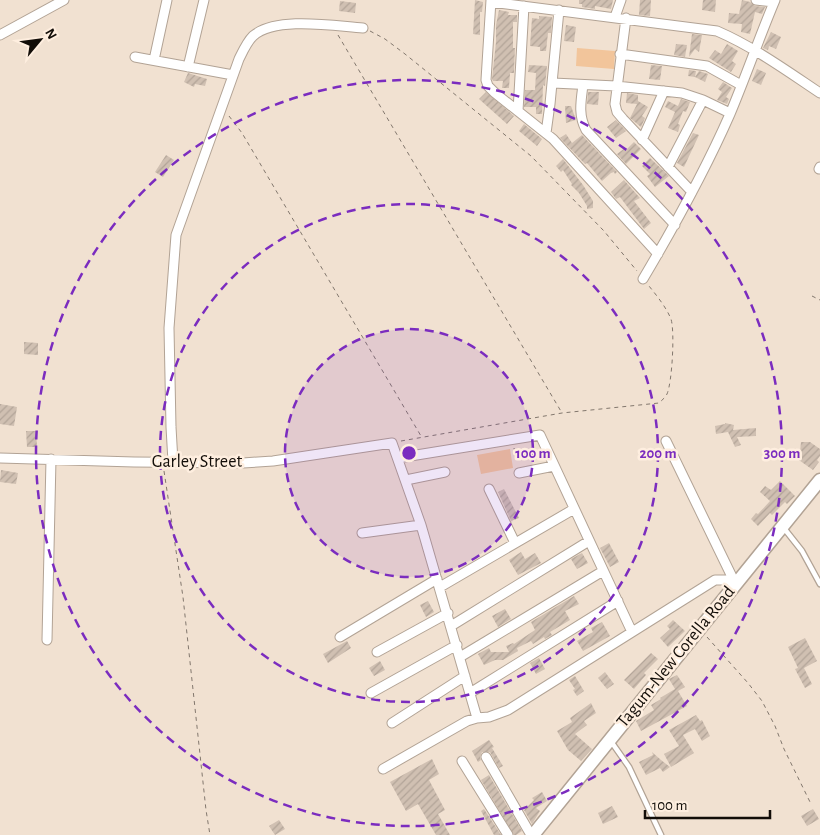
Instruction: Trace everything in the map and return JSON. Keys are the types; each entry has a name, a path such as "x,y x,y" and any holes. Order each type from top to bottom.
{"main road":[{"name":"Tagum-New Corella Road","path":"532,835 820,480"}],"street":[{"path":"0,35 64,0"},
{"path":"154,60 167,0"},
{"path":"188,66 204,0"},
{"path":"615,17 621,0"},
{"path":"643,279 675,225 730,114 774,1 756,0"},
{"path":"658,254 562,148 495,93 486,83 491,1 717,31 732,37 820,93"},
{"path":"518,111 524,6"},
{"path":"546,133 559,10"},
{"path":"626,18 616,86 615,104 618,112 692,192"},
{"path":"173,462 170,328 176,235 233,75 246,46 253,37 264,29 275,25 290,24 363,28"},
{"path":"620,54 708,66 721,72 741,86"},
{"path":"135,57 233,75"},
{"path":"552,83 583,86 616,86 682,93 703,100 730,114"},
{"path":"583,86 580,112 581,120 586,130 675,225"},
{"path":"642,140 664,91"},
{"path":"668,167 703,100"},
{"path":"398,458 540,435 632,632"},
{"path":"666,441 735,584"},
{"path":"392,443 421,525 478,718"},
{"name":"Garley Street","path":"0,458 163,463 243,463 273,461 392,443"},
{"path":"47,640 51,460"},
{"path":"519,473 554,466"},
{"path":"406,480 445,472"},
{"path":"489,489 515,543"},
{"path":"340,637 515,543 574,509"},
{"path":"362,533 421,525"},
{"path":"452,626 589,541"},
{"path":"460,657 603,571"},
{"path":"383,769 463,724 478,718 489,718 508,710 715,580 729,580 735,584"},
{"path":"470,693 618,601"},
{"path":"377,652 448,613"},
{"path":"371,693 457,645"},
{"path":"392,723 466,676"},
{"path":"486,757 532,835"},
{"path":"462,761 508,835"}],"lane":[{"path":"782,526 802,551 820,584"},
{"path":"610,739 629,767 661,835"}],"path":[{"path":"333,26 562,413"},
{"path":"363,28 385,39 450,89 531,156 604,231 643,279 665,308 671,320 674,334 669,388 663,400 653,404 562,413 392,443"},
{"path":"221,109 242,133 422,437"},
{"path":"812,296 820,300"},
{"path":"512,440 519,473"},
{"path":"163,463 183,597 210,835"},
{"path":"700,628 762,701 811,804"}],"shaded area":[{"path":"577,48 615,51 614,69 576,66"},
{"path":"510,449 513,468 481,474 477,455"}],"building":[{"path":"475,0 483,2 482,12 480,12 480,35 473,34"},
{"path":"579,0 613,0 611,9 595,6 595,9 582,7 582,4 579,4"},
{"path":"640,0 651,0 650,16 639,15"},
{"path":"703,0 716,0 715,12 702,10"},
{"path":"742,0 750,2 755,6 765,7 762,14 755,12 750,34 741,32 742,24 728,23 729,13 739,14"},
{"path":"340,1 356,3 355,13 339,11"},
{"path":"499,10 509,12 508,15 517,15 517,22 513,22 514,73 510,73 509,88 502,88 503,81 493,81 492,79"},
{"path":"539,16 552,17 551,33 548,33 546,51 540,51 540,47 530,46 532,18 539,19"},
{"path":"566,25 576,27 574,42 564,41"},
{"path":"771,32 781,37 776,49 769,46 768,50 763,48"},
{"path":"692,34 702,35 699,52 695,49 689,57"},
{"path":"676,44 687,45 685,57 674,55"},
{"path":"727,44 738,51 732,61 736,64 731,72 709,58 715,50 721,54"},
{"path":"529,65 547,66 545,86 543,85 542,114 536,114 536,107 524,107 525,90 535,90 536,73 528,72"},
{"path":"651,65 662,66 660,80 649,79"},
{"path":"757,69 766,73 761,85 752,81"},
{"path":"689,70 696,71 695,77 688,76"},
{"path":"699,71 708,74 705,82 695,77"},
{"path":"188,73 207,79 205,86 195,84 194,87 184,82"},
{"path":"723,82 732,88 726,97 729,99 727,104 717,100 722,92 718,89"},
{"path":"486,92 514,116 507,124 479,99"},
{"path":"588,92 599,92 598,105 587,104"},
{"path":"627,93 638,95 638,101 648,107 642,116 645,118 641,127 630,118 637,104 626,103"},
{"path":"681,99 690,102 686,112 683,111 678,124 680,125 678,132 668,128 675,112 665,107 668,101 678,106"},
{"path":"565,106 571,106 576,120 566,123"},
{"path":"616,120 626,131 616,138 607,127"},
{"path":"524,124 542,139 537,146 519,131"},
{"path":"693,133 699,135 684,167 677,163"},
{"path":"566,134 572,143 582,135 617,172 615,174 614,172 611,173 602,181 587,163 585,164 560,138"},
{"path":"634,142 641,149 626,164 617,154 625,148 626,150"},
{"path":"166,155 174,160 163,177 155,172"},
{"path":"650,158 669,176 655,187 647,176 650,174 642,166"},
{"path":"563,159 593,201 593,208 587,209 579,193 571,185 563,170 561,172 556,166"},
{"path":"624,180 640,198 634,201 651,223 644,229 620,197 616,199 611,192"},
{"path":"24,342 38,343 38,355 24,354"},
{"path":"0,404 17,407 14,426 0,424"},
{"path":"725,423 734,425 733,430 756,428 756,436 737,437 741,445 735,447 728,432 716,434 715,426"},
{"path":"26,431 36,431 37,447 27,447"},
{"path":"801,442 810,442 820,449 820,456 817,460 819,462 813,470 796,458 800,452"},
{"path":"1,470 18,473 16,484 0,482"},
{"path":"780,481 795,496 787,504 785,502 772,515 770,513 758,526 751,519 770,501 760,492 765,486 771,490"},
{"path":"504,489 519,518 511,521 498,492"},
{"path":"609,543 619,562 610,567 600,548"},
{"path":"521,552 525,559 535,553 541,563 518,575 509,560"},
{"path":"582,553 588,563 577,569 571,559"},
{"path":"574,596 579,604 565,611 570,620 550,632 552,635 545,639 544,637 533,644 531,641 517,648 518,651 503,660 495,660 484,665 478,654 489,648 491,652 509,652 506,646 514,644 535,630 531,622"},
{"path":"428,601 434,612 426,617 420,605"},
{"path":"505,609 511,619 498,627 492,616"},
{"path":"673,620 685,631 668,647 660,638 670,629 667,626"},
{"path":"602,622 610,636 583,651 577,641 593,632 591,628"},
{"path":"805,638 817,661 804,668 812,684 805,688 795,669 798,668 788,647"},
{"path":"347,641 351,648 328,663 323,654"},
{"path":"651,653 658,659 644,673 646,675 634,689 624,680"},
{"path":"539,658 545,669 536,674 530,663"},
{"path":"380,661 385,670 374,676 369,668"},
{"path":"605,672 614,684 607,689 598,678"},
{"path":"677,675 685,687 678,691 687,706 641,731 636,721 654,710 651,705 675,689 669,679"},
{"path":"575,676 584,691 577,696 569,680"},
{"path":"591,703 596,713 584,721 587,725 575,734 592,749 581,761 568,750 557,731 572,722 570,718"},
{"path":"696,715 700,721 702,720 710,736 702,741 695,729 683,735 694,753 671,767 664,754 679,746 669,730"},
{"path":"489,740 503,766 499,768 490,752 482,752 481,760 478,762 472,751"},
{"path":"652,752 670,767 663,772 660,768 646,775 639,762 653,755"},
{"path":"432,759 439,774 429,780 445,810 438,814 450,835 436,835 418,804 406,811 390,782"},
{"path":"489,775 522,831 516,835 514,835 481,780"},
{"path":"542,792 547,801 536,808 540,811 532,824 524,810 534,800 532,798"},
{"path":"612,806 618,817 603,824 598,813"},
{"path":"484,809 501,835 494,835 481,811"},
{"path":"813,809 819,819 807,826 801,816"},
{"path":"279,820 285,829 275,835 269,826"}]}
